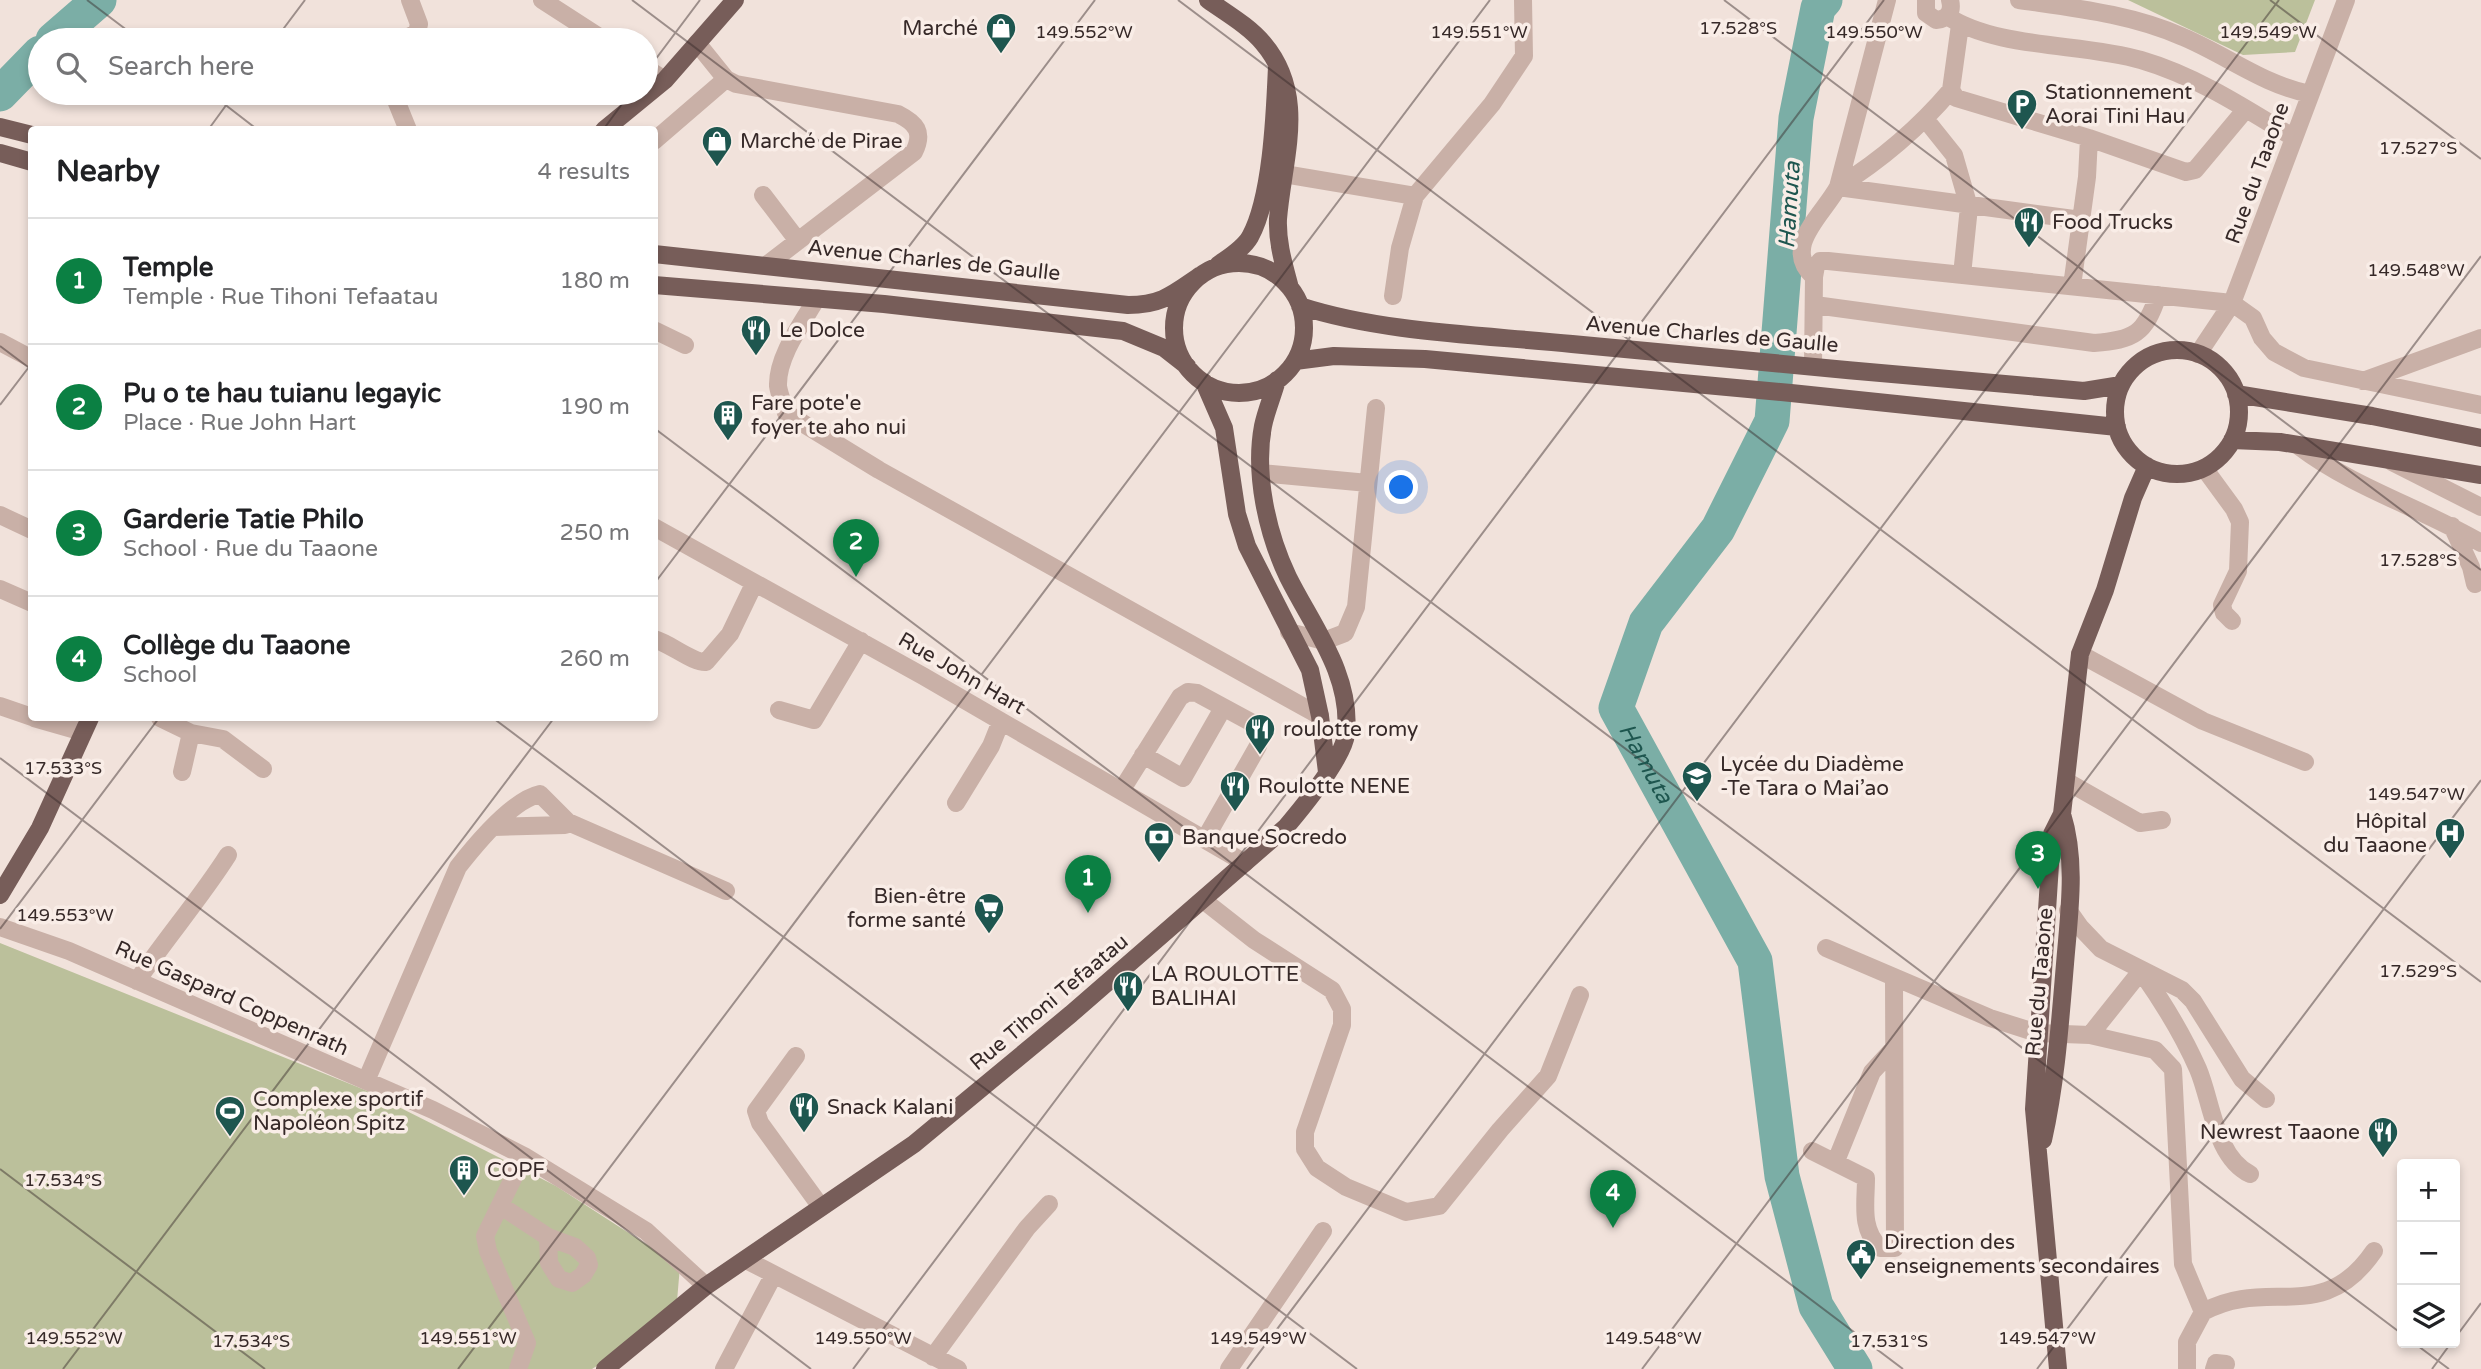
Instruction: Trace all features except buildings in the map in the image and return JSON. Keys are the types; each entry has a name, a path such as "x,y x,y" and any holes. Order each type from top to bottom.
{"main road":[{"path":"658,85 735,0"},
{"path":"658,285 817,298 1123,331 1164,348 1204,382 1222,390 1241,393 1260,389 1277,380 1295,361 1304,329 1300,306 1290,288 1279,246 1278,221 1291,105 1289,88 1263,42 1208,0"},
{"path":"1187,366 1176,344 1175,318 1183,294 1249,239 1257,220 1274,126 1277,66"},
{"path":"610,126 634,105"},
{"path":"0,127 28,134"},
{"path":"0,153 28,161"},
{"name":"Avenue Charles de Gaulle","path":"658,254 768,264 1128,305 1150,305 1163,301 1208,272"},
{"path":"1208,272 1229,264 1256,265 1280,278 1290,288"},
{"name":"Avenue Charles de Gaulle","path":"1300,306 1336,318 1390,326 1791,365 2084,391 2121,385"},
{"path":"2174,351 2198,355 2221,370 2236,394 2239,418 2232,440 2221,456 2204,468 2176,474 2147,466 2125,446 2117,427 2116,406 2121,385 2130,372 2150,357 2174,351"},
{"path":"1295,361 1334,356 1425,359 2117,427"},
{"name":"Rue Tihoni Tefaatau","path":"605,1369 706,1286 914,1144 1286,827 1327,772 1346,737 1345,707 1339,677 1324,641 1287,575 1268,516 1261,473 1263,427 1277,380"},
{"path":"1204,382 1224,428 1237,514 1247,546 1310,670 1320,716 1327,772"},
{"path":"2236,394 2372,416 2481,439"},
{"path":"2232,440 2280,442 2481,475"},
{"name":"Rue du Taaone","path":"2058,1369 2035,1109 2037,1033 2052,834 2062,814 2080,654 2105,590 2133,498 2147,466"},
{"path":"0,895 40,828 87,725"},
{"name":"Rue du Taaone","path":"2040,1154 2060,1035 2071,853 2062,814"}],"street":[{"path":"410,0 419,24 418,28"},
{"path":"542,0 585,28"},
{"path":"1393,296 1400,248 1415,196 1518,68 1524,56 1523,0"},
{"path":"1814,278 1801,259 1802,244 1812,223 1838,187 1887,0"},
{"path":"1926,0 1924,8 1930,18 1936,20 1952,14"},
{"path":"2020,0 2139,20 2206,47 2272,82 2311,94"},
{"name":"Rue du Taaone","path":"2198,355 2232,303 2346,0"},
{"path":"1838,187 1871,166 1926,120 1951,90 1952,14"},
{"path":"1952,14 1985,34 2105,52 2141,60 2180,74 2294,138"},
{"path":"697,43 726,79 898,114 912,121 919,130 920,140 914,152 768,264"},
{"path":"658,76 664,80"},
{"path":"658,138 726,79"},
{"path":"1951,90 1962,102 2089,138 2186,172 2195,170 2246,109"},
{"path":"398,105 406,126"},
{"path":"1926,120 1954,155 1969,207 1962,275"},
{"path":"2072,286 2089,138"},
{"path":"1284,174 1364,185 1415,196"},
{"path":"1838,187 1969,207 2081,220"},
{"path":"763,195 798,241"},
{"path":"1813,366 1814,278 1816,266 1820,261 1828,261 2232,303 2253,318 2262,338 2274,352 2304,368 2481,405"},
{"path":"1815,305 2094,343 2120,341 2139,332 2150,319 2158,295"},
{"path":"817,298 795,335 783,363 778,385 786,413 879,470 1320,716"},
{"path":"658,332 685,345"},
{"path":"0,342 28,357"},
{"path":"2361,382 2476,343"},
{"path":"1289,632 1324,641 1345,633 1356,607 1376,408"},
{"path":"2300,447 2326,467 2452,526 2481,543"},
{"path":"2386,459 2481,507"},
{"path":"2204,468 2234,509 2240,522 2238,571 2222,605 2224,613 2232,621"},
{"path":"1261,473 1368,483"},
{"path":"0,515 28,528"},
{"path":"2452,526 2467,557 2475,584 2481,577"},
{"name":"Rue John Hart","path":"658,529 861,641 1245,863"},
{"path":"658,640 670,643 694,661 706,662 730,634 754,584"},
{"path":"0,589 28,601"},
{"path":"779,710 819,726 861,641"},
{"path":"2080,654 2203,721 2305,762"},
{"path":"1121,791 1180,697 1188,692 1197,693 1258,726 1261,735 1258,746 1205,839"},
{"path":"0,706 28,715"},
{"path":"1143,755 1183,778 1223,708"},
{"path":"60,721 87,725"},
{"path":"166,721 191,733 223,739 263,769"},
{"path":"956,803 991,746 1001,721"},
{"path":"182,772 191,733"},
{"path":"2066,781 2140,823 2162,820"},
{"name":"Rue Gaspard Coppenrath","path":"366,1082 458,867 494,827 527,797 540,794 568,822"},
{"path":"494,827 545,827 565,825 568,822 726,891"},
{"path":"137,981 160,948 200,900 228,855"},
{"path":"1203,900 1254,940 1332,990 1342,1009 1342,1025 1305,1132 1306,1149 1317,1168 1346,1187 1406,1212 1439,1206 1548,1076 1580,995"},
{"path":"2068,910 2101,948 2182,990 2193,1002 2242,1079 2266,1099"},
{"name":"Rue Gaspard Coppenrath","path":"0,927 69,951 433,1110 524,1156 646,1231 706,1286"},
{"path":"1826,948 1990,1018 2037,1033 2090,1035 2155,1050 2173,1069 2183,1264 2203,1312"},
{"path":"2141,971 2198,1070 2233,1162 2250,1174"},
{"path":"2090,1035 2141,971"},
{"path":"1812,1151 1866,1178 1865,1225 1869,1238 1880,1248 1895,1248 1894,978"},
{"path":"2155,1050 2179,1033"},
{"path":"1836,1161 1872,1072 1894,1048"},
{"path":"796,1056 756,1111 760,1123 821,1208"},
{"path":"518,1369 527,1343 488,1251 485,1236 524,1156"},
{"path":"933,1357 1027,1228 1049,1204"},
{"path":"501,1206 548,1237"},
{"path":"1229,1369 1323,1231"},
{"path":"2187,1369 2187,1342 2203,1312 2238,1298 2300,1297 2343,1286 2359,1273 2374,1251"},
{"path":"746,1260 958,1369"},
{"path":"724,1369 773,1276"}],"green space":[{"path":"2128,0 2315,0 2295,52 2243,55"},
{"name":"Complexe sportif Napoléon Spitz","path":"0,943 365,1090 556,1186 680,1266 677,1301 621,1351 592,1369 0,1369"}],"waterway":[{"path":"67,28 99,0"},
{"name":"Hamuta","path":"1825,0 1818,8 1796,118 1772,421 1718,529 1646,623 1616,708 1755,961 1782,1176 1816,1306 1855,1369"},
{"path":"0,94 28,65"}],"place":[{"name":"Marché","path":"1001,55"},
{"name":"Stationnement Aorai Tini Hau","path":"2022,131"},
{"name":"Marché de Pirae","path":"717,168"},
{"name":"Food Trucks","path":"2029,249"},
{"name":"Le Dolce","path":"756,357"},
{"name":"Fare pote'e foyer te aho nui","path":"728,442"},
{"name":"Pu o te hau tuianu legayic","path":"856,577"},
{"name":"roulotte romy","path":"1260,756"},
{"name":"Lycée du Diadème -Te Tara o Mai’ao","path":"1697,803"},
{"name":"Roulotte NENE","path":"1235,813"},
{"name":"Hôpital du Taaone","path":"2450,860"},
{"name":"Banque Socredo","path":"1159,864"},
{"name":"Garderie Tatie Philo","path":"2038,889"},
{"name":"Temple","path":"1088,913"},
{"name":"Bien-être forme santé","path":"989,935"},
{"name":"LA ROULOTTE BALIHAI","path":"1128,1013"},
{"name":"Snack Kalani","path":"804,1134"},
{"name":"Complexe sportif Napoléon Spitz","path":"230,1138"},
{"name":"Newrest Taaone","path":"2383,1159"},
{"name":"COPF","path":"464,1197"},
{"name":"Collège du Taaone","path":"1613,1228"},
{"name":"Direction des enseignements secondaires","path":"1861,1281"}]}
